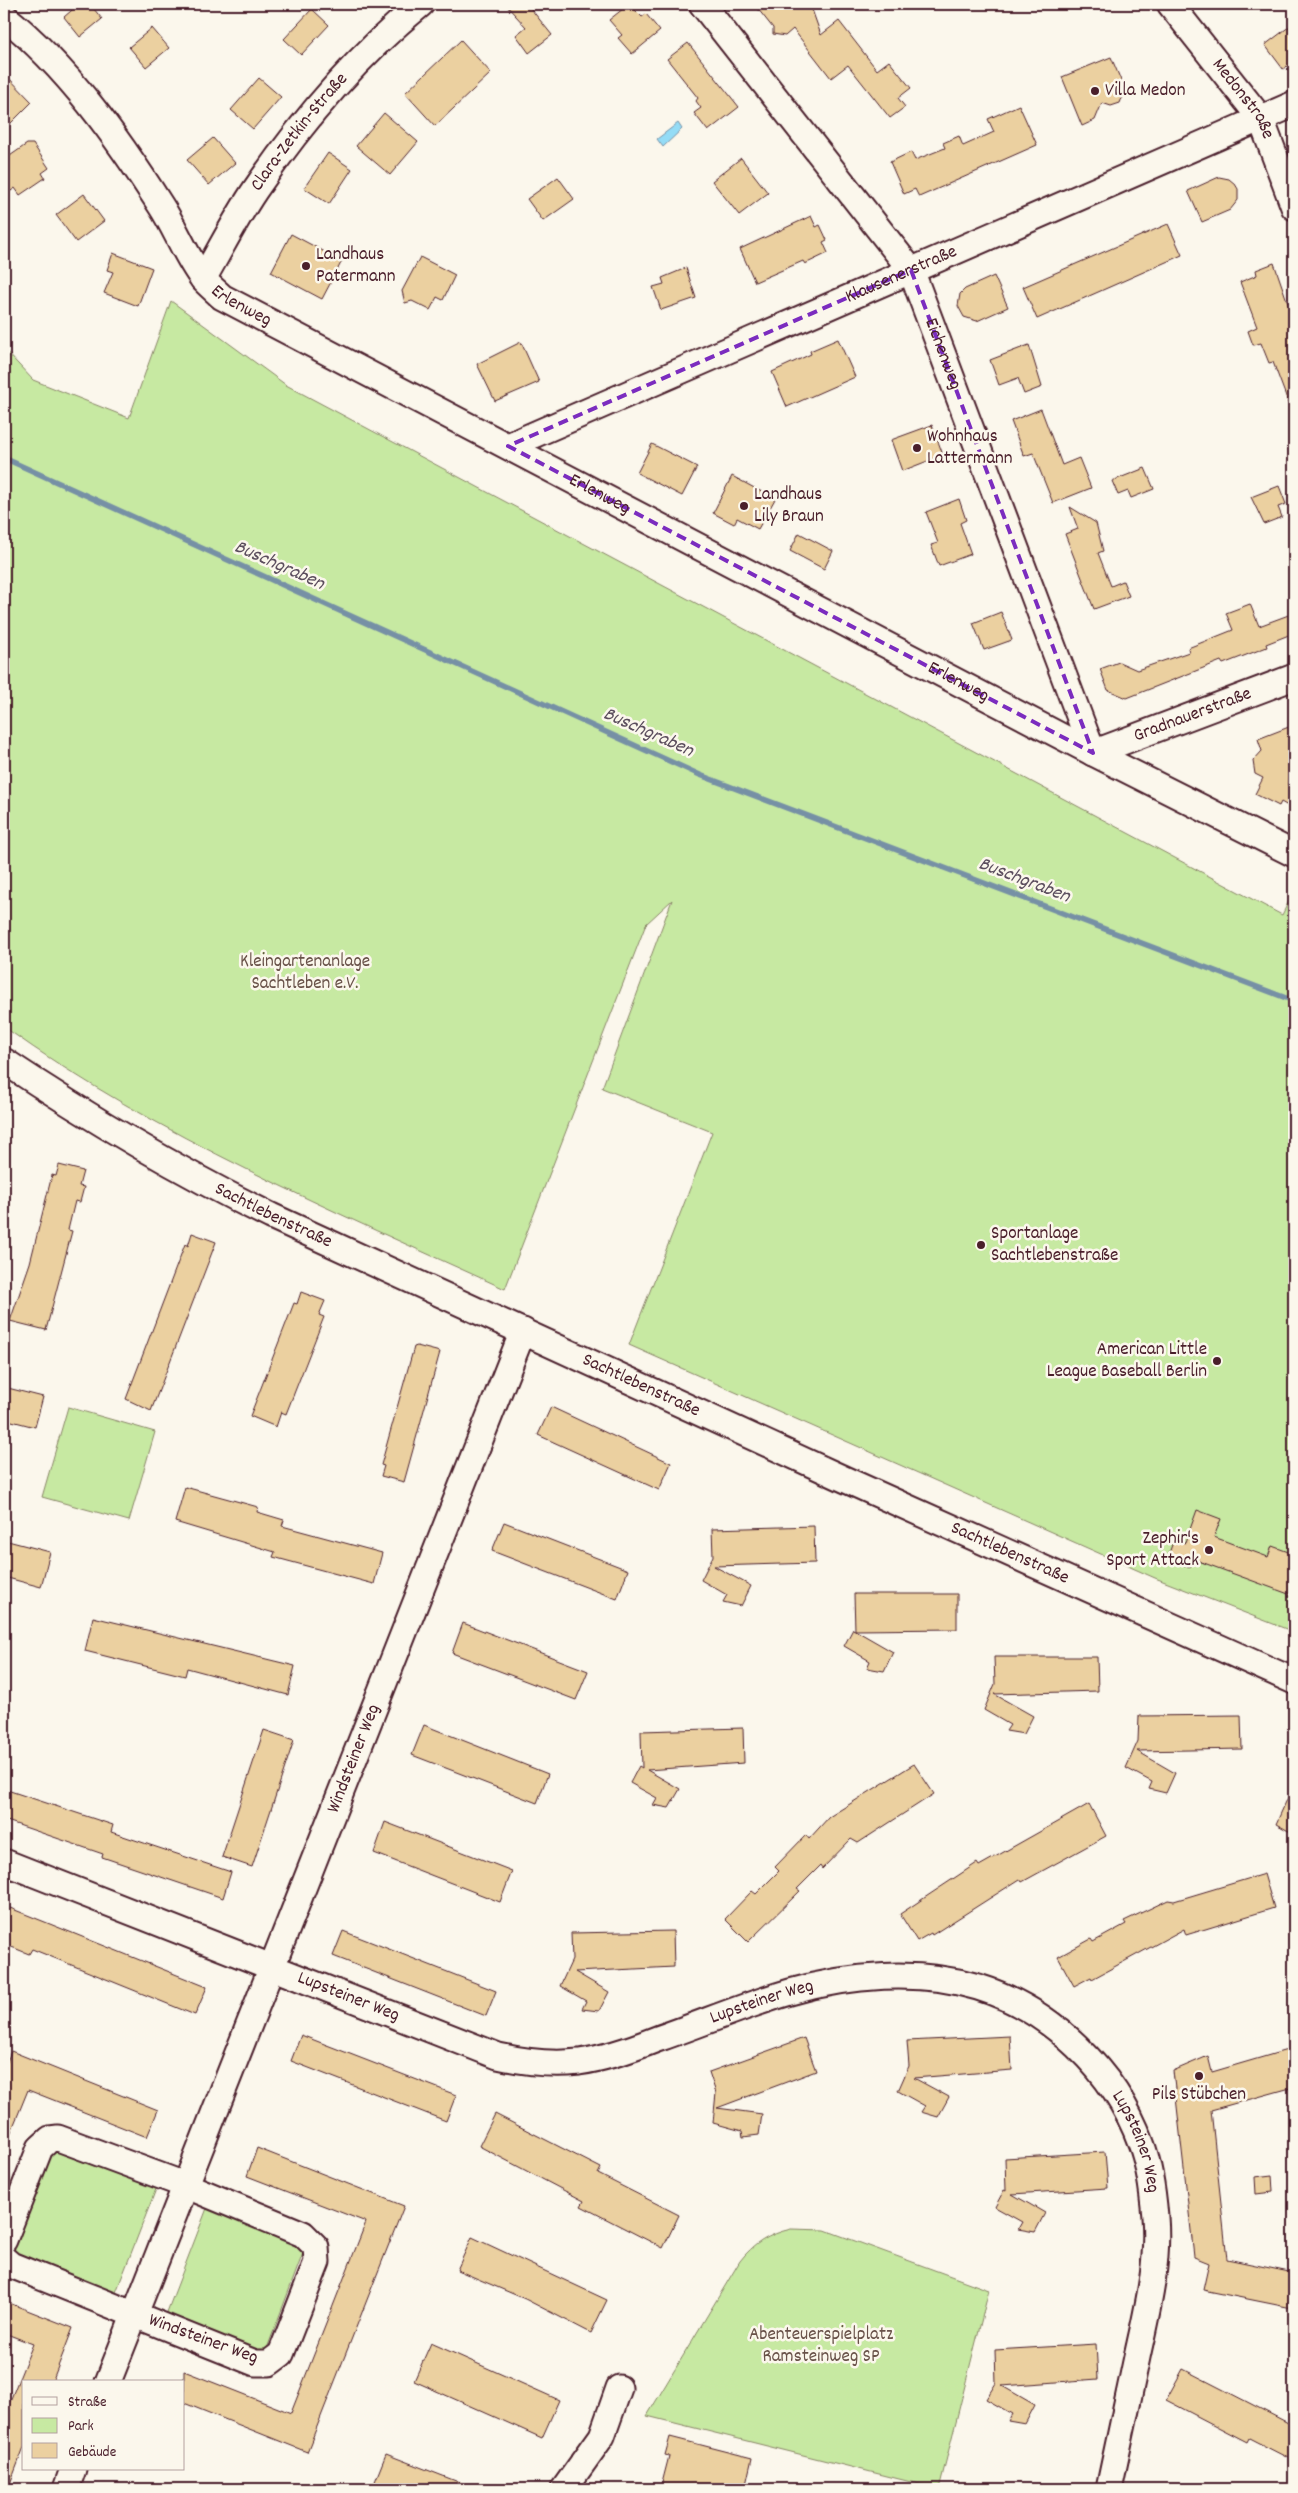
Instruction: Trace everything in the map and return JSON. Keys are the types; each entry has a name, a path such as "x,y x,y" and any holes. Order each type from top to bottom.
{"street":[{"name":"Clara-Zetkin-Straße","path":"203,279 254,191 327,94 386,32 421,4"},
{"name":"Eichenweg","path":"702,4 911,270 1093,753"},
{"name":"Medonstraße","path":"1170,4 1261,119 1294,207"},
{"name":"Erlenweg","path":"4,16 64,74 106,125 162,206 203,279 222,297 1093,753 1294,854"},
{"name":"Klausenerstraße","path":"508,446 1294,104"},
{"name":"Gradnauerstraße","path":"1093,753 1294,677"},
{"name":"Sachtlebenstraße","path":"4,1061 141,1148 196,1179 443,1296 949,1527 1294,1681"},
{"name":"Windsteiner Weg","path":"109,2380 523,1331"},
{"name":"Lupsteiner Weg","path":"4,1862 498,2056 537,2063 578,2062 602,2058 790,1992 852,1979 902,1977 959,1982 998,1995 1037,2015 1075,2044 1109,2085 1136,2129 1142,2144 1152,2186 1155,2218 1155,2257 1146,2317 1109,2489"},
{"name":"Windsteiner Weg","path":"4,2240 40,2148 50,2139 58,2138 185,2185 303,2234 316,2247 317,2262 281,2354 269,2362 255,2363 134,2316 11,2265 4,2259"},
{"path":"564,2489 602,2436 619,2388"},
{"path":"66,2489 73,2470"}],"highlighted area":[{"path":"911,270 1093,753 508,446"}],"green space":[{"name":"Kleingartenanlage Sachtleben e.V.","path":"171,301 286,385 1282,915 1294,891 1294,1632 1155,1578 629,1345 712,1132 602,1088 672,900 646,924 505,1289 312,1201 185,1138 63,1067 4,1027 4,349 33,380 129,418"},
{"path":"68,1407 155,1432 129,1521 42,1497"},
{"path":"49,2143 158,2184 113,2300 4,2252"},
{"path":"209,2203 308,2240 263,2359 164,2320"},
{"name":"Abenteuerspielplatz Ramsteinweg SP","path":"791,2229 825,2230 989,2290 939,2489 647,2416 740,2261 762,2240"}],"water":[{"path":"678,123 682,129 663,147 657,139"}],"building":[{"path":"79,4 90,4 102,19 80,37 64,17"},
{"path":"505,4 527,4 552,35 529,53 516,35 526,27"},
{"path":"629,4 642,17 646,14 660,31 632,54 618,38 622,35 609,20"},
{"path":"754,4 774,4 779,10 787,4 810,4 821,35 839,21 877,70 889,61 911,88 898,98 905,107 890,118 848,65 831,78 793,29 785,36 773,34 773,28"},
{"path":"312,9 329,25 301,55 284,39"},
{"path":"1294,23 1294,61 1283,69 1265,45"},
{"path":"152,28 169,48 146,67 129,47"},
{"path":"461,40 491,73 435,126 405,93"},
{"path":"688,43 739,107 708,131 694,113 701,108 696,101 698,98 667,59"},
{"name":"Villa Medon","path":"1111,57 1125,90 1120,103 1111,106 1102,103 1095,120 1082,126 1062,77"},
{"path":"4,73 32,102 4,130"},
{"path":"259,78 281,97 253,129 231,110"},
{"path":"1019,105 1037,145 919,197 915,189 904,194 890,162 911,152 915,160 945,148 943,143 959,136 963,146 994,132 988,119"},
{"path":"384,113 418,142 390,175 356,146"},
{"path":"213,138 235,163 209,185 187,160"},
{"path":"27,144 33,144 49,168 42,173 45,178 20,195 15,188 4,196 4,160"},
{"path":"328,153 352,169 329,204 304,188"},
{"path":"741,158 768,193 739,215 712,181"},
{"path":"558,177 574,199 543,221 527,199"},
{"path":"1219,177 1229,179 1235,184 1238,189 1238,200 1230,210 1202,222 1188,191"},
{"path":"84,194 104,221 76,242 56,215"},
{"path":"811,216 816,227 820,225 827,240 823,242 828,253 805,264 803,261 755,282 740,249"},
{"path":"1168,224 1182,255 1037,319 1023,287"},
{"name":"Landhaus Patermann","path":"291,234 342,261 322,299 271,272"},
{"path":"113,253 152,268 138,306 104,293 113,272 107,270"},
{"path":"420,257 455,275 443,300 437,297 430,310 412,301 405,303 402,291"},
{"path":"1274,263 1294,321 1293,415 1273,362 1269,363 1261,343 1253,345 1248,331 1257,327 1240,282 1257,275 1256,270"},
{"path":"686,268 696,298 661,310 653,287 664,284 662,278"},
{"path":"994,276 1008,307 977,321 964,317 958,306 960,294 965,289"},
{"path":"838,339 855,377 787,407 772,372 811,354 810,351"},
{"path":"521,342 539,382 495,401 477,364"},
{"path":"1029,345 1042,387 1024,394 1018,378 999,385 990,360"},
{"path":"1041,409 1062,465 1079,458 1091,488 1053,503 1033,453 1024,456 1011,421"},
{"name":"Wohnhaus Lattermann","path":"932,425 943,455 902,471 891,440"},
{"path":"652,444 697,467 682,496 637,473"},
{"path":"1145,468 1154,489 1131,498 1128,491 1118,495 1112,481"},
{"name":"Landhaus Lily Braun","path":"732,476 775,499 758,529 737,518 734,524 713,513"},
{"path":"1279,486 1286,504 1278,507 1282,517 1264,524 1251,497"},
{"path":"959,499 966,520 960,523 971,554 939,566 931,545 938,543 926,512"},
{"path":"1070,507 1096,523 1103,551 1098,553 1111,586 1123,581 1129,596 1094,609 1065,534 1078,529"},
{"path":"799,533 833,551 824,569 790,551"},
{"path":"1250,604 1259,626 1294,613 1294,633 1266,644 1267,647 1223,664 1221,661 1127,698 1108,690 1100,669 1119,662 1137,670 1189,652 1188,648 1233,630 1226,613"},
{"path":"1001,612 1012,640 984,650 973,623"},
{"path":"1294,725 1294,749 1290,751 1288,785 1294,788 1294,794 1288,806 1281,802 1279,806 1255,794 1263,778 1255,774 1253,761 1262,751 1258,739"},
{"path":"59,1165 83,1171 79,1186 84,1187 80,1202 75,1201 68,1230 72,1231 46,1330 10,1321 30,1263 52,1175 56,1176"},
{"path":"192,1233 216,1242 151,1411 126,1399 185,1244 188,1246"},
{"path":"301,1292 325,1301 319,1315 324,1317 286,1414 281,1412 276,1427 250,1416 294,1303 297,1304"},
{"path":"417,1346 440,1352 404,1482 381,1476 384,1466 381,1465 414,1347"},
{"path":"4,1387 43,1397 35,1427 4,1419"},
{"path":"551,1407 671,1463 659,1490 538,1435"},
{"path":"185,1487 258,1507 257,1512 284,1520 282,1526 382,1553 374,1584 273,1557 275,1552 175,1522"},
{"name":"Zephir's Sport Attack","path":"1197,1510 1221,1519 1214,1537 1268,1557 1272,1546 1294,1554 1294,1596 1193,1559 1190,1567 1167,1559 1174,1539 1185,1543"},
{"path":"504,1522 628,1570 617,1599 492,1551"},
{"path":"814,1526 815,1563 714,1566 751,1586 741,1606 723,1602 727,1595 701,1580 713,1556 712,1529"},
{"path":"4,1540 50,1552 41,1587 4,1577"},
{"path":"854,1594 957,1594 957,1629 855,1630"},
{"path":"93,1617 295,1666 288,1695 187,1668 185,1676 85,1651"},
{"path":"463,1623 588,1671 576,1700 452,1653"},
{"path":"853,1629 893,1652 884,1671 867,1668 870,1661 844,1646"},
{"path":"994,1657 1097,1657 1098,1691 994,1694 1033,1716 1024,1734 1006,1731 1010,1725 984,1710 995,1684"},
{"path":"1241,1715 1242,1749 1137,1751 1175,1773 1166,1793 1149,1789 1152,1782 1126,1768 1138,1741 1139,1716"},
{"path":"424,1725 548,1774 537,1803 412,1755"},
{"path":"743,1728 744,1763 647,1770 680,1789 669,1808 653,1805 657,1798 630,1783 639,1766 642,1768 641,1731"},
{"path":"264,1730 294,1740 252,1867 222,1857"},
{"path":"914,1764 934,1794 858,1843 851,1839 822,1869 820,1866 797,1889 800,1891 748,1942 725,1919 752,1891 756,1894 779,1871 775,1867 806,1835 809,1839 829,1817"},
{"path":"1294,1784 1294,1834 1276,1824"},
{"path":"4,1789 113,1825 111,1832 231,1872 223,1898 102,1857 103,1854 4,1820"},
{"path":"1089,1804 1106,1836 1022,1882 1020,1879 932,1935 931,1933 917,1941 900,1914 977,1863 979,1866"},
{"path":"385,1822 512,1871 500,1902 374,1853"},
{"path":"1264,1874 1274,1908 1186,1935 1184,1929 1092,1979 1091,1977 1074,1986 1058,1957 1091,1939 1093,1942 1126,1924 1124,1921 1168,1900 1174,1901"},
{"path":"10,1908 207,1987 195,2015 32,1949 29,1954 4,1944 4,1924"},
{"path":"343,1931 496,1991 486,2016 333,1956"},
{"path":"673,1931 674,1967 575,1972 609,1992 599,2011 582,2009 586,2001 560,1986 572,1960 571,1933"},
{"path":"301,2035 456,2095 446,2121 291,2061"},
{"path":"1010,2036 1012,2070 914,2078 949,2097 938,2117 921,2112 925,2106 898,2091 909,2066 907,2041"},
{"path":"804,2038 816,2071 717,2108 762,2114 759,2135 743,2137 742,2131 713,2123 716,2093 709,2072"},
{"path":"1294,2048 1294,2087 1211,2110 1227,2259 1294,2273 1294,2305 1292,2308 1203,2290 1209,2263 1194,2257 1173,2071 1208,2056 1212,2072"},
{"path":"11,2051 158,2110 147,2137 28,2090 4,2149 4,2070"},
{"path":"495,2114 601,2168 598,2174 679,2215 663,2248 581,2206 584,2201 479,2146"},
{"path":"257,2148 404,2206 307,2452 185,2403 184,2371 291,2413 366,2222 247,2176"},
{"path":"1105,2152 1108,2188 1012,2194 1045,2213 1035,2232 1018,2229 1022,2222 995,2207 1004,2190 1006,2191 1005,2158"},
{"path":"1272,2175 1273,2192 1256,2194 1255,2177"},
{"path":"472,2237 607,2300 591,2333 525,2299 457,2270"},
{"path":"4,2301 73,2328 53,2380 22,2380 22,2452 8,2489 4,2489 4,2416 33,2344 4,2333"},
{"path":"431,2343 559,2400 542,2438 414,2381"},
{"path":"1096,2344 1098,2379 1002,2386 1035,2405 1025,2424 1008,2421 1012,2414 986,2399 996,2383 995,2350"},
{"path":"1183,2369 1294,2426 1294,2461 1249,2438 1247,2442 1166,2400"},
{"path":"670,2437 752,2458 745,2489 671,2489 661,2487 669,2456 665,2455"},
{"path":"386,2454 474,2488 474,2489 372,2489"}],"waterway":[{"name":"Buschgraben","path":"4,458 700,775 1294,1001"}],"place":[{"name":"Villa Medon","path":"1095,91"},
{"name":"Landhaus Patermann","path":"306,266"},
{"name":"Wohnhaus Lattermann","path":"917,448"},
{"name":"Landhaus Lily Braun","path":"744,506"},
{"name":"Sportanlage Sachtlebenstraße","path":"981,1245"},
{"name":"American Little League Baseball Berlin","path":"1217,1361"},
{"name":"Zephir's Sport Attack","path":"1209,1550"},
{"name":"Pils Stübchen","path":"1199,2076"}]}
